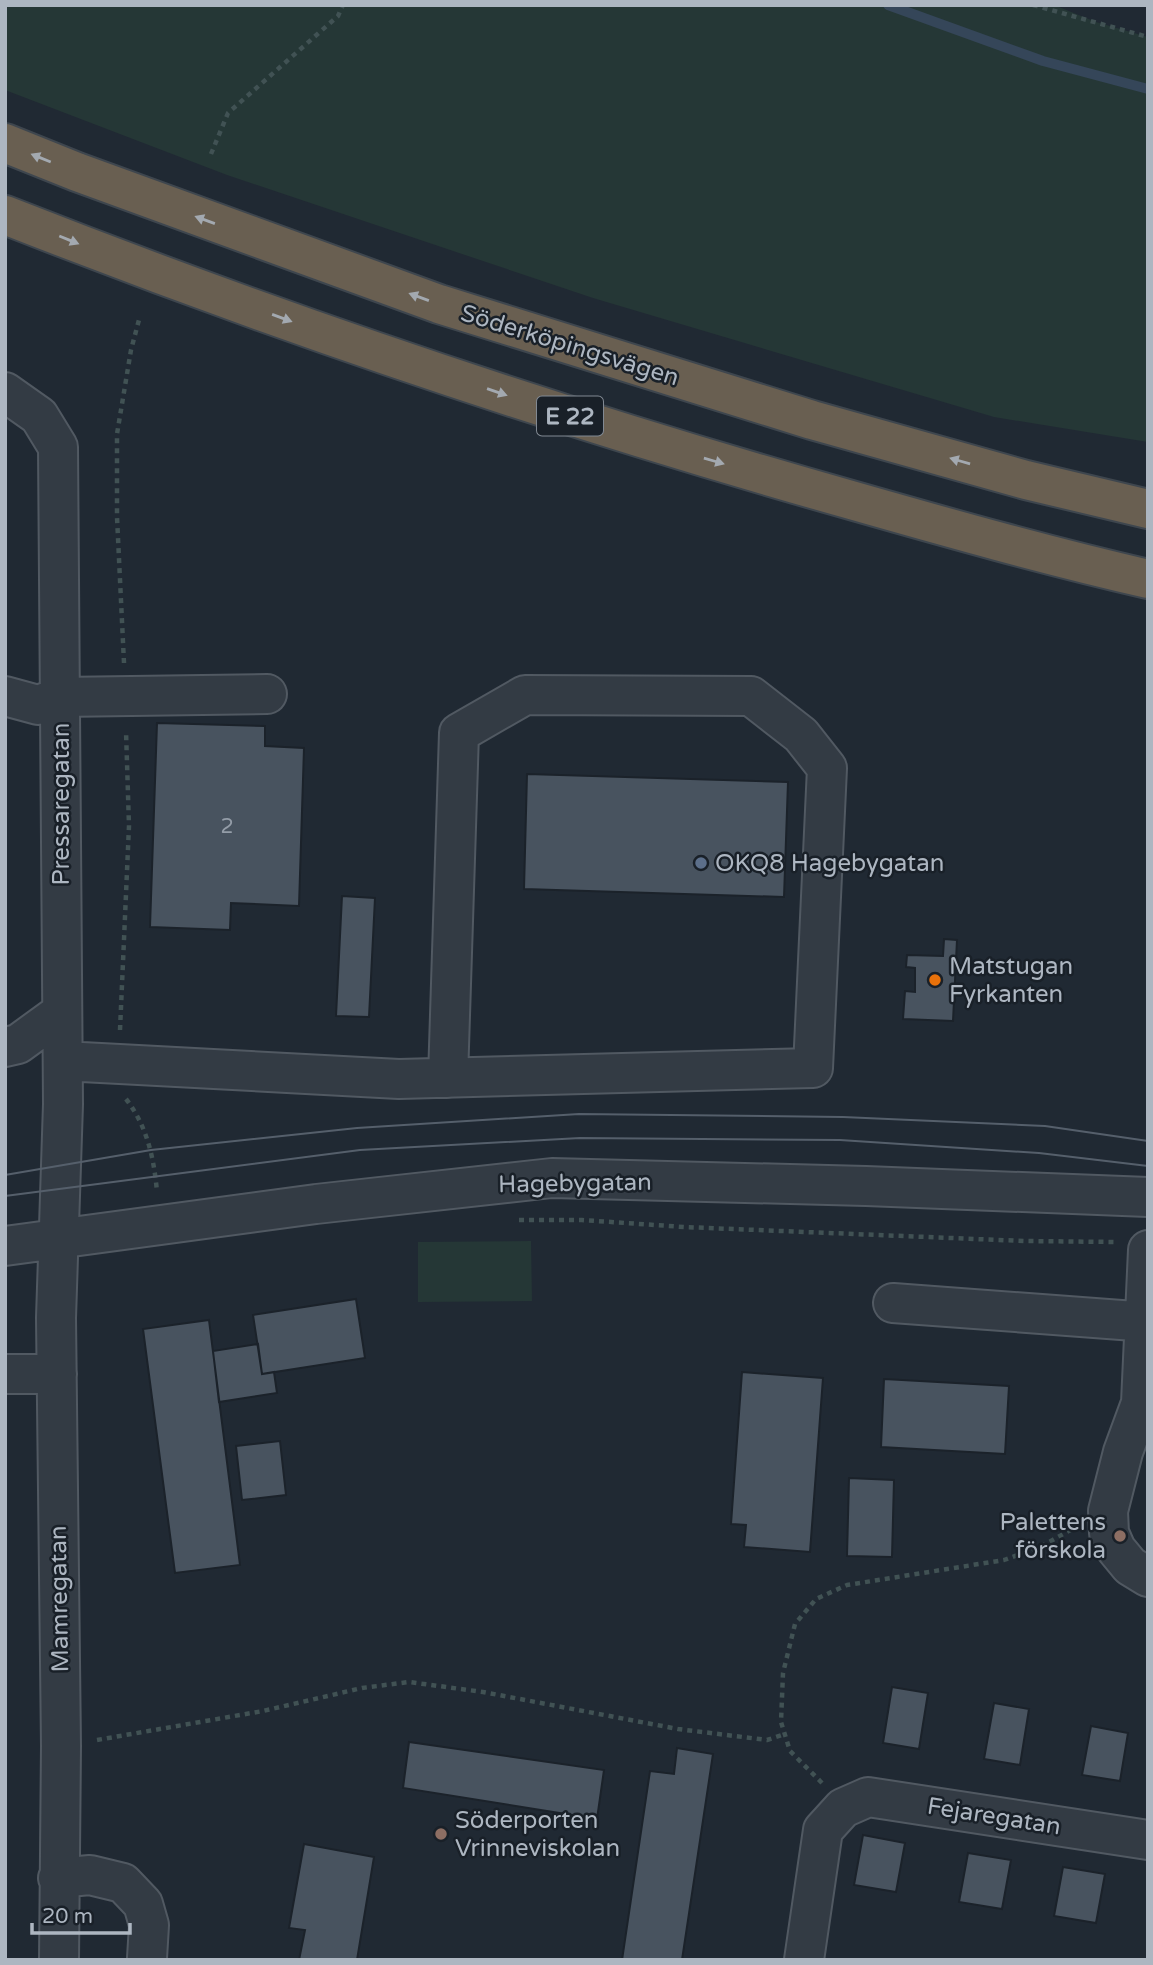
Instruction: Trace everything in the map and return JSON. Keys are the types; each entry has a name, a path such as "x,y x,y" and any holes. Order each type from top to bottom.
{"highway":[{"name":"Söderköpingsvägen","path":"5,143 208,221 439,304 811,420 1026,480 1148,509"},
{"name":"E 22","path":"5,215 101,253 288,320 519,400 693,456 1060,559 1148,579"},
{"path":"1026,480 1148,487"},
{"path":"1060,559 1148,599"}],"street":[{"name":"Pressaregatan","path":"9,400 39,416 58,447 63,1061 59,1238"},
{"path":"5,696 38,705 60,696 268,694"},
{"path":"63,1061 400,1079 447,1078 813,1068 827,768 801,735 751,696 526,695 459,733 447,1078"},
{"path":"5,1047 18,1044 62,1012"},
{"name":"Hagebygatan","path":"5,1246 316,1204 552,1178 1148,1197"},
{"name":"Mamregatan","path":"59,1238 59,1960"},
{"path":"1137,1247 1147,1321 1141,1403 1123,1452 1108,1511 1109,1533 1116,1549 1130,1566 1148,1577"},
{"path":"893,1303 1147,1321"},
{"path":"5,1374 57,1374"},
{"name":"Fejaregatan","path":"843,1808 868,1797 1148,1840"},
{"path":"804,1960 823,1830 843,1808"},
{"path":"58,1878 90,1875 123,1882 143,1904 149,1925 147,1958"}],"path":[{"path":"211,154 228,113 338,16 343,5"},
{"path":"1033,5 1148,37"},
{"path":"139,316 117,434 117,517 129,826 118,1088 138,1114 151,1150 160,1225"},
{"path":"506,1220 582,1220 1137,1247"},
{"path":"843,1808 790,1751 781,1722 783,1673 795,1624 817,1599 847,1585 1003,1560 1042,1546 1073,1530 1080,1523"},
{"path":"61,1746 263,1711 362,1688 409,1682 483,1692 678,1728 767,1740 785,1734"}],"shaded area":[{"path":"5,5 1054,5 1096,22 1148,37 1148,442 994,417 593,298 227,175 5,90"},
{"path":"531,1241 532,1301 418,1302 418,1242"}],"building":[{"path":"157,723 265,726 265,746 304,748 299,906 231,903 230,930 150,927"},
{"path":"527,774 788,782 784,897 524,889"},
{"path":"342,896 375,898 369,1017 336,1016"},
{"name":"Matstugan Fyrkanten","path":"944,939 957,940 953,1021 903,1019 905,991 915,992 915,968 906,967 907,955 943,956"},
{"path":"356,1299 365,1358 262,1374 253,1315"},
{"path":"209,1320 240,1565 175,1573 143,1329"},
{"path":"258,1344 262,1374 274,1372 277,1393 219,1402 213,1351"},
{"path":"742,1372 823,1378 810,1552 744,1547 746,1525 731,1524"},
{"path":"884,1379 1009,1386 1005,1454 881,1447"},
{"path":"280,1441 286,1495 242,1500 236,1446"},
{"path":"849,1478 894,1480 892,1557 847,1556"},
{"path":"892,1687 928,1693 919,1749 883,1743"},
{"path":"994,1703 1029,1709 1020,1765 984,1759"},
{"path":"1091,1726 1128,1733 1120,1781 1082,1775"},
{"path":"409,1742 604,1770 597,1819 403,1788"},
{"path":"677,1748 713,1754 682,1960 622,1960 650,1771 674,1774"},
{"path":"863,1835 905,1843 896,1892 854,1885"},
{"path":"304,1844 374,1857 357,1960 299,1960 305,1930 289,1928"},
{"path":"968,1853 1011,1860 1002,1909 959,1902"},
{"path":"1063,1867 1105,1874 1096,1923 1054,1916"}],"waterway":[{"path":"888,5 1043,61 1148,89"}],"tram line":[{"path":"5,1175 151,1150 357,1128 579,1114 843,1117 1045,1126 1148,1141"},
{"path":"5,1196 360,1150 580,1138 840,1140 1039,1153 1148,1166"}],"place":[{"name":"OKQ8 Hagebygatan","path":"701,863"},
{"name":"Matstugan Fyrkanten","path":"935,980"},
{"name":"Palettens förskola","path":"1120,1536"},
{"name":"Söderporten Vrinneviskolan","path":"441,1834"}]}
